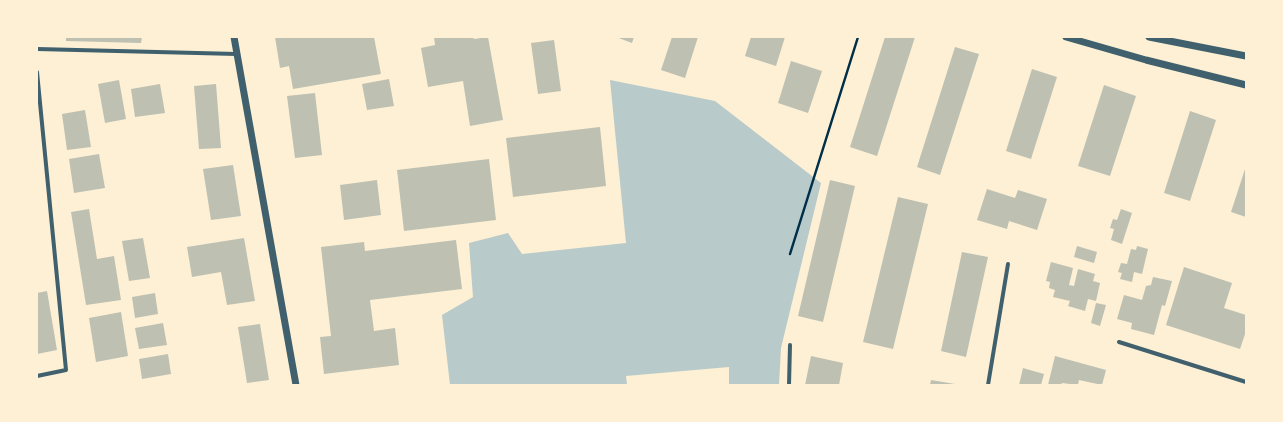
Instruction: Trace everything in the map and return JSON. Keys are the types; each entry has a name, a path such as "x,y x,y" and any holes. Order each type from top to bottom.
{"street":[{"path":"234,37 296,385"},
{"path":"1066,37 1146,60 1246,85"},
{"path":"1148,37 1246,56"},
{"path":"37,49 237,54"},
{"path":"37,72 66,370 37,376"},
{"path":"988,385 1008,264"},
{"path":"1119,342 1246,382"},
{"path":"789,385 790,345"}],"path":[{"path":"790,254 858,37"}],"shaded area":[{"path":"610,80 715,101 821,183 781,348 779,385 729,385 729,367 626,376 627,385 450,385 442,315 473,297 469,243 508,233 522,254 626,243"}],"building":[{"path":"66,37 142,37 141,43 66,41"},
{"path":"275,37 374,37 381,74 293,89 289,66 280,68"},
{"path":"434,37 473,37 474,39 488,37 503,120 470,126 463,81 428,87 421,48 435,45"},
{"path":"616,37 634,37 632,43"},
{"path":"672,37 698,37 685,78 661,70"},
{"path":"751,37 785,37 776,66 745,56"},
{"path":"885,37 915,37 877,156 850,147"},
{"path":"554,40 561,91 538,94 531,43"},
{"path":"955,47 979,54 940,175 917,167"},
{"path":"791,61 822,71 808,113 778,103"},
{"path":"1032,69 1057,77 1031,159 1006,151"},
{"path":"389,79 394,106 367,110 362,84"},
{"path":"119,80 126,119 105,123 98,84"},
{"path":"160,84 165,113 135,117 131,89"},
{"path":"216,84 221,148 199,149 194,86"},
{"path":"1104,85 1136,96 1110,176 1078,166"},
{"path":"315,93 322,155 295,158 287,96"},
{"path":"85,110 91,147 67,150 62,114"},
{"path":"1190,111 1216,120 1190,201 1164,193"},
{"path":"600,127 606,186 513,197 506,138"},
{"path":"99,154 105,188 74,193 69,159"},
{"path":"489,159 496,220 404,231 397,170"},
{"path":"233,165 241,216 211,220 203,169"},
{"path":"1246,166 1246,217 1231,212"},
{"path":"377,180 381,215 344,220 340,185"},
{"path":"830,180 855,186 823,322 798,316"},
{"path":"987,189 1015,198 1018,190 1047,199 1037,230 1009,221 1007,229 977,220"},
{"path":"898,197 928,204 893,349 863,342"},
{"path":"89,209 97,259 114,256 121,300 86,305 71,212"},
{"path":"1121,209 1132,213 1122,244 1111,240 1114,229 1110,228 1113,219 1117,220"},
{"path":"143,238 150,278 129,281 122,241"},
{"path":"244,238 255,301 227,305 221,272 192,277 187,247"},
{"path":"456,240 462,289 370,300 374,331 395,328 399,365 324,374 320,337 331,336 321,247 364,242 365,251"},
{"path":"1077,246 1097,252 1094,263 1074,257"},
{"path":"1137,246 1148,249 1142,274 1134,272 1132,282 1120,279 1122,273 1118,272 1121,263 1127,264 1131,249 1136,250"},
{"path":"962,252 988,257 966,357 941,351"},
{"path":"1051,262 1073,268 1069,285 1074,286 1078,269 1095,274 1093,281 1100,283 1096,301 1088,299 1085,311 1068,306 1070,301 1053,297 1055,290 1049,288 1050,282 1046,281"},
{"path":"1184,267 1232,283 1224,308 1246,315 1246,331 1240,349 1166,325"},
{"path":"1153,277 1172,281 1165,306 1162,305 1154,335 1131,329 1132,323 1117,319 1124,295 1142,300 1146,286 1151,285"},
{"path":"47,291 57,350 37,354 37,293"},
{"path":"155,293 158,314 135,318 132,297"},
{"path":"1096,303 1106,305 1100,326 1091,323"},
{"path":"121,312 128,356 96,362 89,318"},
{"path":"163,323 167,345 139,349 135,328"},
{"path":"260,324 269,380 247,383 238,327"},
{"path":"168,354 171,374 142,379 139,359"},
{"path":"811,356 843,363 839,385 805,385"},
{"path":"1055,356 1106,370 1102,385 1079,380 1078,385 1062,383 1061,385 1048,385"},
{"path":"1023,368 1044,374 1041,385 1019,385"},
{"path":"931,380 955,384 955,385 930,385"}]}
